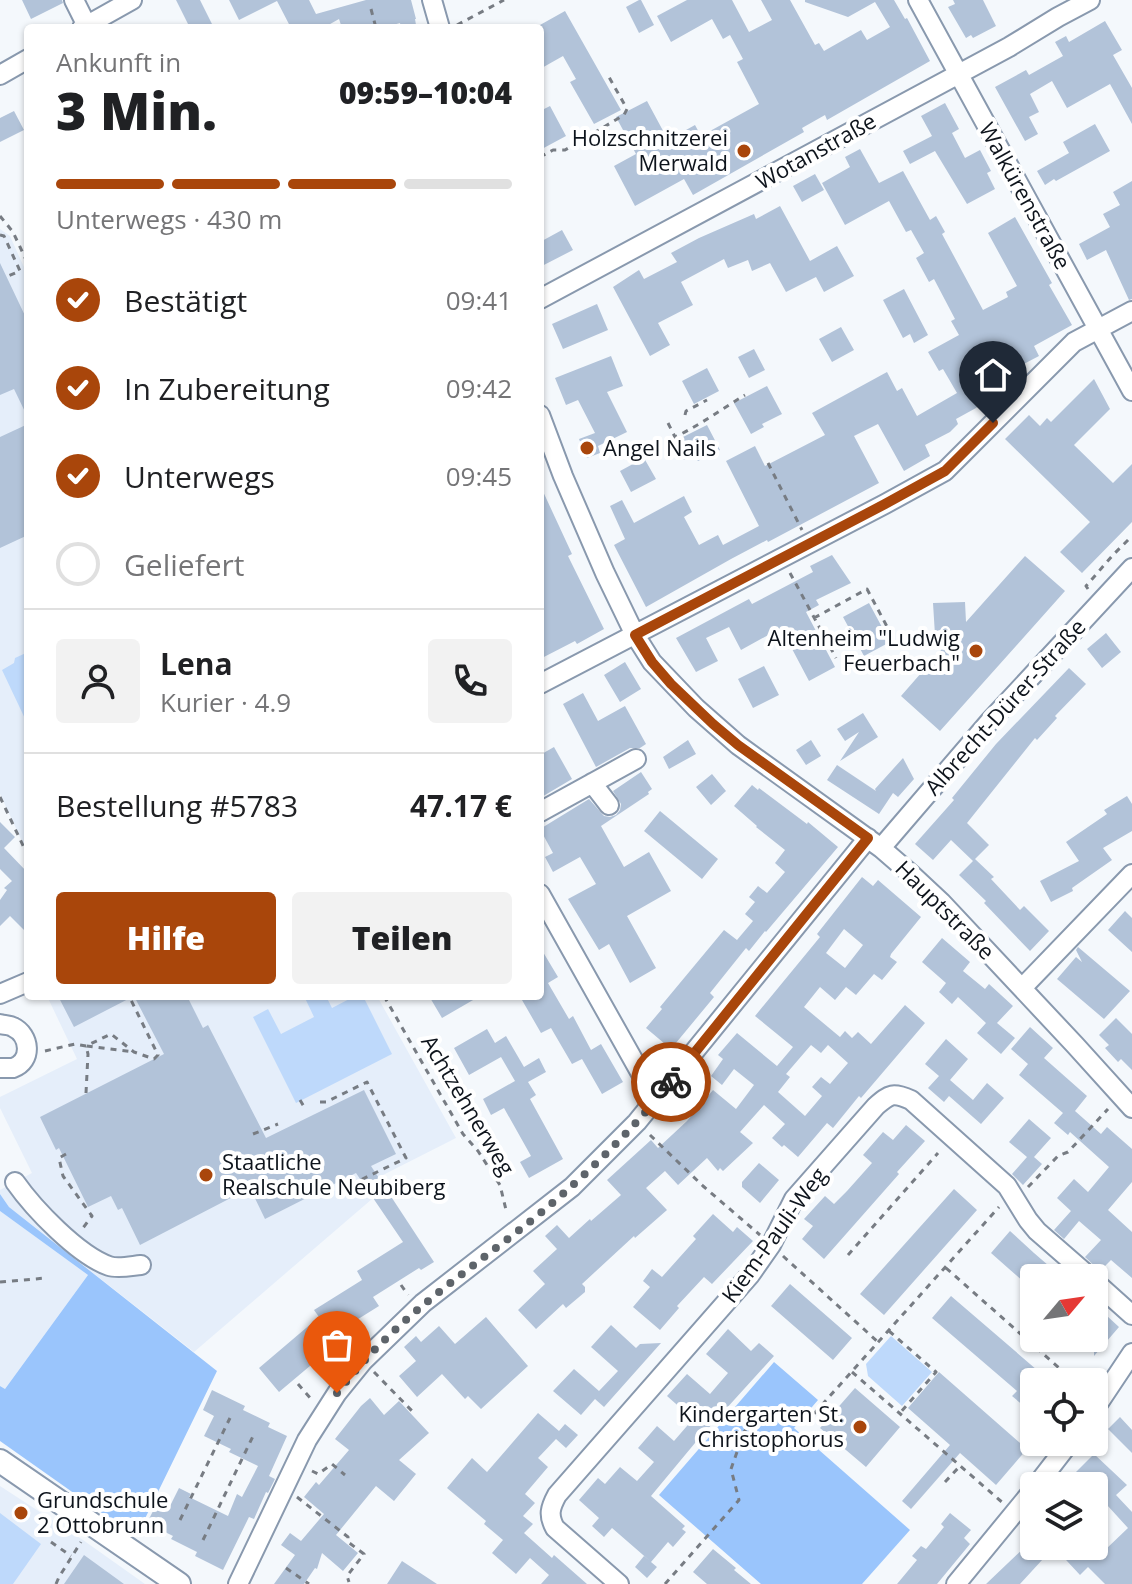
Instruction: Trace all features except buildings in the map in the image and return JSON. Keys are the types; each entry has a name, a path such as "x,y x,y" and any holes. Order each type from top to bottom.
{"main road":[{"path":"0,1461 179,1584"}],"street":[{"path":"74,0 85,24"},
{"path":"91,24 132,0"},
{"path":"432,0 448,24"},
{"name":"Walkürenstraße","path":"918,0 1132,391"},
{"name":"Wotanstraße","path":"544,297 1090,0"},
{"path":"0,75 24,61"},
{"path":"544,682 945,471 1074,342 1132,311"},
{"name":"Hauptstraße","path":"544,425 576,507 635,635 661,673 738,745 874,843 941,902 1022,988 1123,1105"},
{"name":"Albrecht-Dürer-Straße","path":"238,1584 307,1440 337,1393 363,1361 423,1303 572,1187 637,1122 874,843 1132,568"},
{"path":"544,810 636,759"},
{"path":"592,783 609,805"},
{"path":"1022,988 1132,874"},
{"path":"544,901 644,1079 661,1095"},
{"path":"0,993 24,984"},
{"path":"0,1024 12,1026 22,1034 28,1045 22,1061 13,1068 0,1068"},
{"name":"Kiem-Pauli-Weg","path":"619,1584 555,1528 550,1518 557,1495 750,1275 771,1245 794,1199 888,1096 898,1094 911,1100 1007,1186 1037,1231 1074,1264"},
{"path":"15,1182 37,1209 89,1255 111,1267 141,1265"},
{"name":"Kiem-Pauli-Weg","path":"1108,1294 1132,1315"},
{"path":"1108,1389 1132,1353"},
{"path":"1047,1472 1059,1456"},
{"path":"956,1584 1020,1505"}],"path":[{"path":"453,24 504,0"},
{"path":"371,9 375,24"},
{"path":"544,155 553,150 565,150 624,115 627,109 609,77"},
{"path":"0,216 13,232 24,255"},
{"path":"0,235 4,236 20,271 6,277"},
{"path":"668,423 675,437 745,395"},
{"path":"685,415 686,411 707,400"},
{"path":"768,463 805,535"},
{"path":"1101,602 1086,586 1132,536"},
{"path":"788,570 836,658"},
{"path":"814,618 867,589 891,634"},
{"path":"0,797 24,848"},
{"path":"27,1054 75,1044 134,1052 154,1059 158,1055 131,1000"},
{"name":"Achtzehnerweg","path":"386,1000 463,1134 500,1185 513,1235"},
{"path":"86,1046 111,1034 134,1052"},
{"path":"86,1046 86,1093"},
{"path":"320,1102 367,1082 406,1158 344,1188"},
{"path":"300,1100 306,1110"},
{"path":"665,1584 739,1500 731,1469 744,1432 754,1420 774,1408 812,1416 997,1207 1021,1193 1058,1156 1068,1152 1123,1105"},
{"path":"637,1122 703,1186 878,1342"},
{"path":"253,1134 278,1124"},
{"path":"848,1255 938,1153"},
{"path":"66,1154 59,1158 63,1176 92,1216 72,1242"},
{"path":"945,1267 1059,1368"},
{"path":"0,1282 46,1278"},
{"path":"401,1285 409,1296"},
{"path":"355,1327 362,1337"},
{"path":"889,1331 936,1372 900,1413"},
{"path":"363,1361 414,1413"},
{"path":"852,1372 987,1490"},
{"path":"298,1384 313,1401"},
{"path":"180,1520 230,1418"},
{"path":"203,1540 255,1432"},
{"path":"296,1462 318,1474 332,1464 345,1475"},
{"path":"945,1482 960,1466"},
{"path":"284,1487 348,1537 348,1542 364,1554 347,1576 349,1582"},
{"path":"51,1542 72,1556"},
{"path":"56,1584 75,1551"},
{"path":"286,1568 309,1584"}],"shaded area":[{"path":"0,229 10,236 24,267 24,845 0,794"},
{"path":"24,654 24,717 2,670 14,663 15,658"},
{"name":"Staatliche Realschule Neubiberg","path":"49,1000 379,1000 456,1138 364,1187 372,1199 194,1352 9,1207 0,1194 0,1190 32,1173 0,1108 0,1097 77,1059"},
{"path":"306,1000 328,1000 332,1008 347,1000 365,1000 392,1054 296,1103 253,1017 268,1009 281,1034 314,1017"},
{"path":"0,1194 9,1207 217,1371 136,1537 0,1441 0,1386 5,1389 88,1275 0,1211"},
{"path":"0,1211 88,1275 5,1389 0,1386"},
{"path":"891,1336 932,1372 902,1406 868,1376 866,1364"},
{"path":"774,1362 818,1400 794,1428 910,1530 862,1584 761,1584 659,1495"},
{"name":"Grundschule 2 Ottobrunn","path":"0,1486 83,1540 145,1584 0,1584"},
{"path":"0,1513 41,1544 13,1584 0,1584"}],"way so far":[{"path":"337,1393 372,1350 423,1303 572,1187 637,1122 671,1082"}],"place":[{"name":"Holzschnitzerei Merwald","path":"744,151"},
{"name":"Angel Nails","path":"587,448"},
{"name":"Altenheim \"Ludwig Feuerbach\"","path":"976,651"},
{"name":"Staatliche Realschule Neubiberg","path":"206,1175"},
{"name":"Kindergarten St. Christophorus","path":"860,1427"},
{"name":"Grundschule 2 Ottobrunn","path":"21,1513"}],"route":[{"path":"671,1082 868,838 713,724 671,684 635,635 945,471 993,423"}]}
